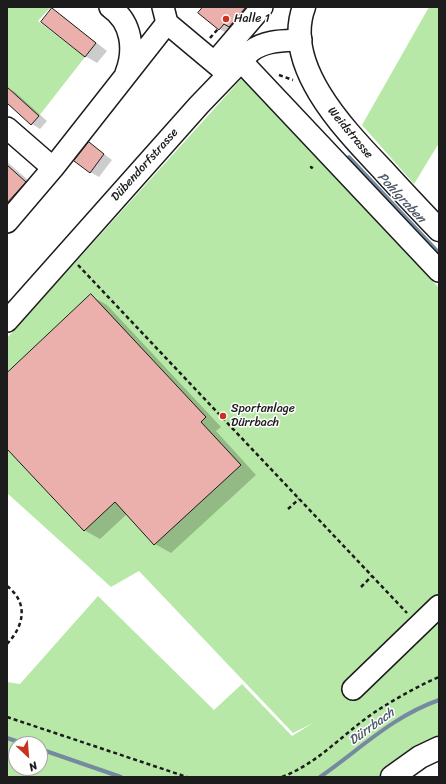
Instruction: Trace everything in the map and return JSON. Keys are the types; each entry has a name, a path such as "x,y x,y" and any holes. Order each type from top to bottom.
{"main road":[{"name":"Weidstrasse","path":"304,7 301,15 301,40 309,74 330,110 356,141 439,230"},
{"path":"392,777 420,757 439,748"},
{"path":"416,777 439,764"}],"street":[{"path":"110,7 126,26 132,44 130,63 120,84"},
{"path":"228,66 262,7"},
{"path":"7,222 53,168 120,84 165,15 228,66 439,271"},
{"name":"Dübendorfstrasse","path":"7,320 67,253 228,66 260,45 271,42 301,40"},
{"path":"7,128 53,168"},
{"path":"353,689 439,606"}],"path":[{"path":"67,253 418,625"},
{"path":"288,510 299,499"},
{"path":"361,587 372,576"},
{"path":"7,586 19,599 22,620 18,631 7,644"},
{"path":"282,777 311,763 372,714 407,692 439,677"},
{"path":"7,717 187,777"}],"green space":[{"path":"7,7 51,7 38,21 85,57 39,116 7,87"},
{"path":"429,7 439,7 439,143 414,184 362,125"},
{"name":"Sportanlage Dürrbach","path":"242,78 439,288 439,748 392,777 7,777 7,682 20,684 98,596 214,710 242,684 292,736 313,723 293,733 139,571 111,587 7,493 7,338"}],"building":[{"name":"Halle 1","path":"203,7 246,7 229,27 224,24 219,30 198,13"},
{"path":"52,8 96,43 85,57 41,22"},
{"path":"7,87 39,116 31,125 7,103"},
{"path":"89,142 104,154 90,173 74,161"},
{"path":"7,165 26,182 7,203"},
{"path":"91,294 206,417 201,422 241,465 154,545 115,502 84,531 7,449 7,373"}],"waterway":[{"name":"Pohlgraben","path":"349,157 439,253"},
{"name":"Dürrbach","path":"320,777 391,724 406,715 439,700"},
{"name":"Dürrbach","path":"48,752 121,777"}],"place":[{"name":"Halle 1","path":"226,19"},
{"name":"Sportanlage Dürrbach","path":"223,416"}]}
